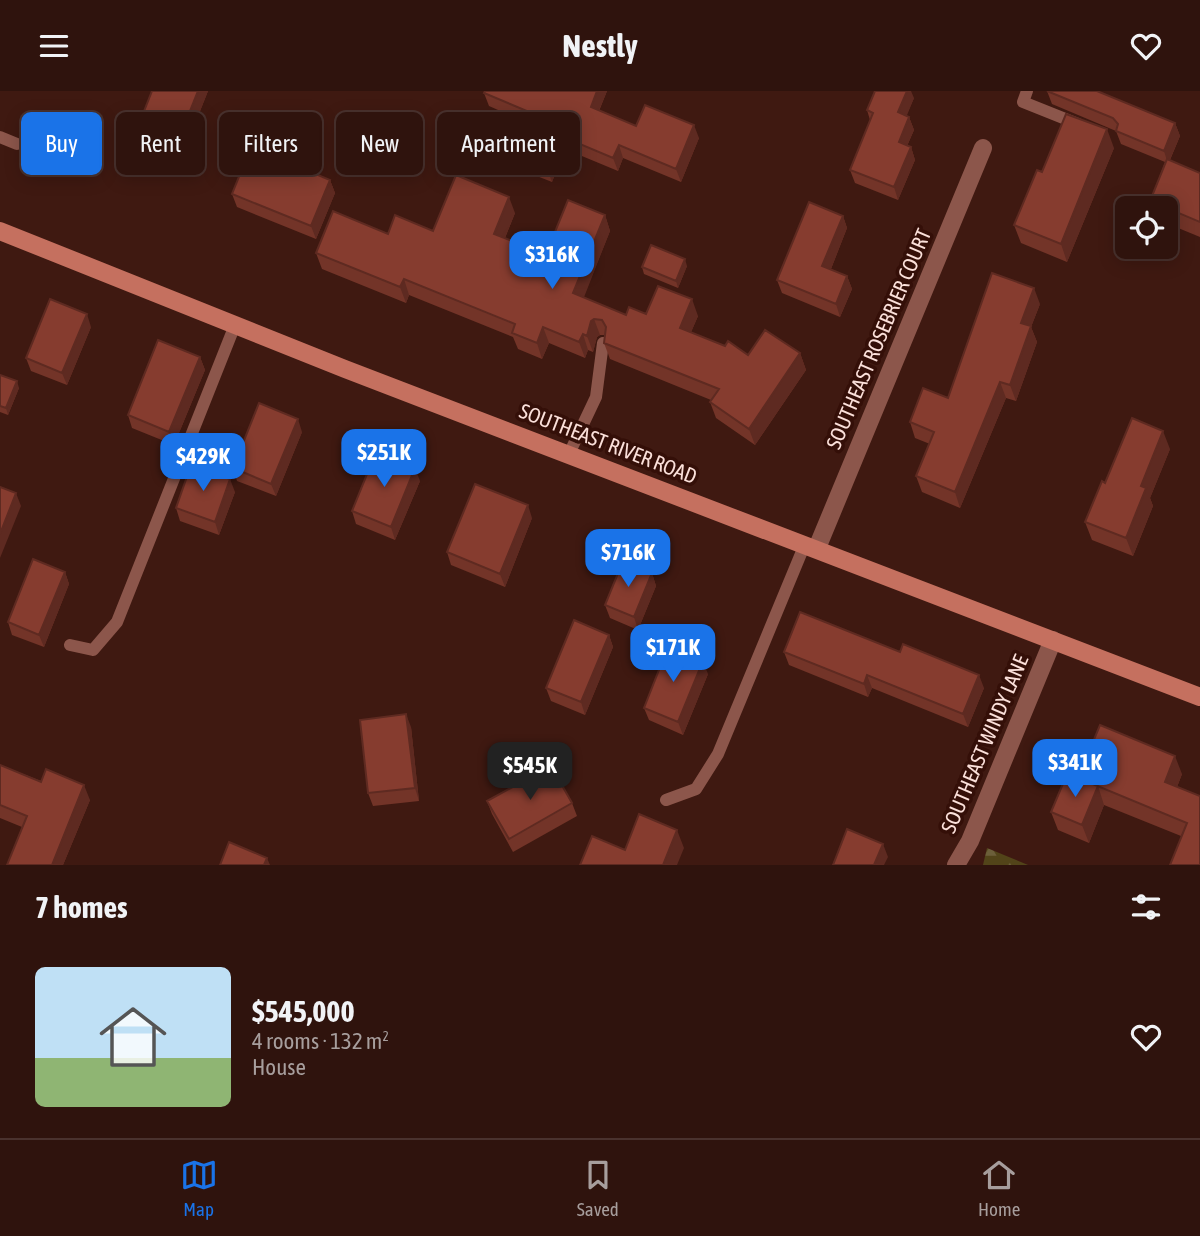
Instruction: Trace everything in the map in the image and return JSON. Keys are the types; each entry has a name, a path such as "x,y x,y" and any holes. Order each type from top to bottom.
{"street":[{"name":"SOUTHEAST ROSEBRIER COURT","path":"811,546 983,148"},
{"name":"SOUTHEAST RIVER ROAD","path":"0,232 1200,697"},
{"name":"SOUTHEAST WINDY LANE","path":"956,865 970,842 1053,640"}],"lane":[{"path":"1027,91 1023,102 1091,129"},
{"path":"0,137 17,143"},
{"path":"70,645 93,650 117,622 235,325"},
{"path":"569,454 596,397 603,343"},
{"path":"666,800 696,789 719,754 811,546"}],"green space":[{"path":"987,848 1028,865 983,865"}],"building":[{"path":"152,91 198,91 190,112 144,112"},
{"path":"597,91 591,107 636,126 645,105 694,125 676,169 619,145 613,158 580,144 580,112 527,112 484,93"},
{"path":"875,91 907,91 898,112 909,117 899,142 911,147 894,187 850,170 873,113 867,110"},
{"path":"1047,91 1097,91 1175,123 1164,151 1116,131 1118,124 1113,118"},
{"path":"1066,114 1107,129 1061,244 1014,225 1037,170 1042,172"},
{"path":"1167,159 1200,173 1200,222 1178,213 1178,196 1152,196"},
{"path":"240,175 318,175 330,180 311,226 232,194"},
{"path":"456,175 509,197 494,234 546,254 568,200 605,215 573,293 626,315 629,307 646,314 658,286 692,299 680,328 725,346 728,341 748,355 765,330 800,353 749,429 710,402 719,389 604,343 606,327 602,320 591,321 587,336 583,334 579,342 543,327 537,343 512,333 515,324 404,279 400,287 316,253 333,211 388,234 395,215 433,231"},
{"path":"809,202 843,216 822,266 847,276 836,304 777,280"},
{"path":"651,245 685,259 676,281 642,267"},
{"path":"992,273 1034,288 1021,323 1031,326 1010,385 1000,382 955,492 916,476 934,432 910,422 923,388 948,398"},
{"path":"50,299 87,314 62,373 26,358"},
{"path":"158,340 200,357 169,432 128,415"},
{"path":"0,375 17,381 6,408 0,406"},
{"path":"259,403 298,419 271,484 233,468"},
{"path":"1132,418 1163,431 1141,486 1146,488 1126,538 1085,522 1102,481 1105,483"},
{"path":"376,452 415,468 391,527 352,511"},
{"path":"191,465 230,479 215,522 176,508"},
{"path":"475,484 528,505 500,574 447,552"},
{"path":"0,487 16,493 0,534"},
{"path":"33,559 65,572 39,635 8,622"},
{"path":"623,561 652,573 634,617 605,605"},
{"path":"800,612 900,652 903,644 979,675 963,714 867,675 864,684 784,652"},
{"path":"574,620 609,635 581,702 546,688"},
{"path":"668,647 703,661 678,722 644,708"},
{"path":"406,714 415,788 368,793 360,720"},
{"path":"1100,725 1175,756 1165,782 1200,796 1200,865 1170,865 1187,823 1078,778"},
{"path":"0,765 41,782 46,769 84,785 52,865 7,865 27,816 0,805"},
{"path":"551,766 572,803 509,839 487,801"},
{"path":"1067,774 1098,786 1082,825 1051,812"},
{"path":"639,814 677,830 663,865 580,865 592,836 625,850"},
{"path":"847,829 883,844 874,865 833,865"},
{"path":"229,842 267,858 264,865 220,865"}]}
